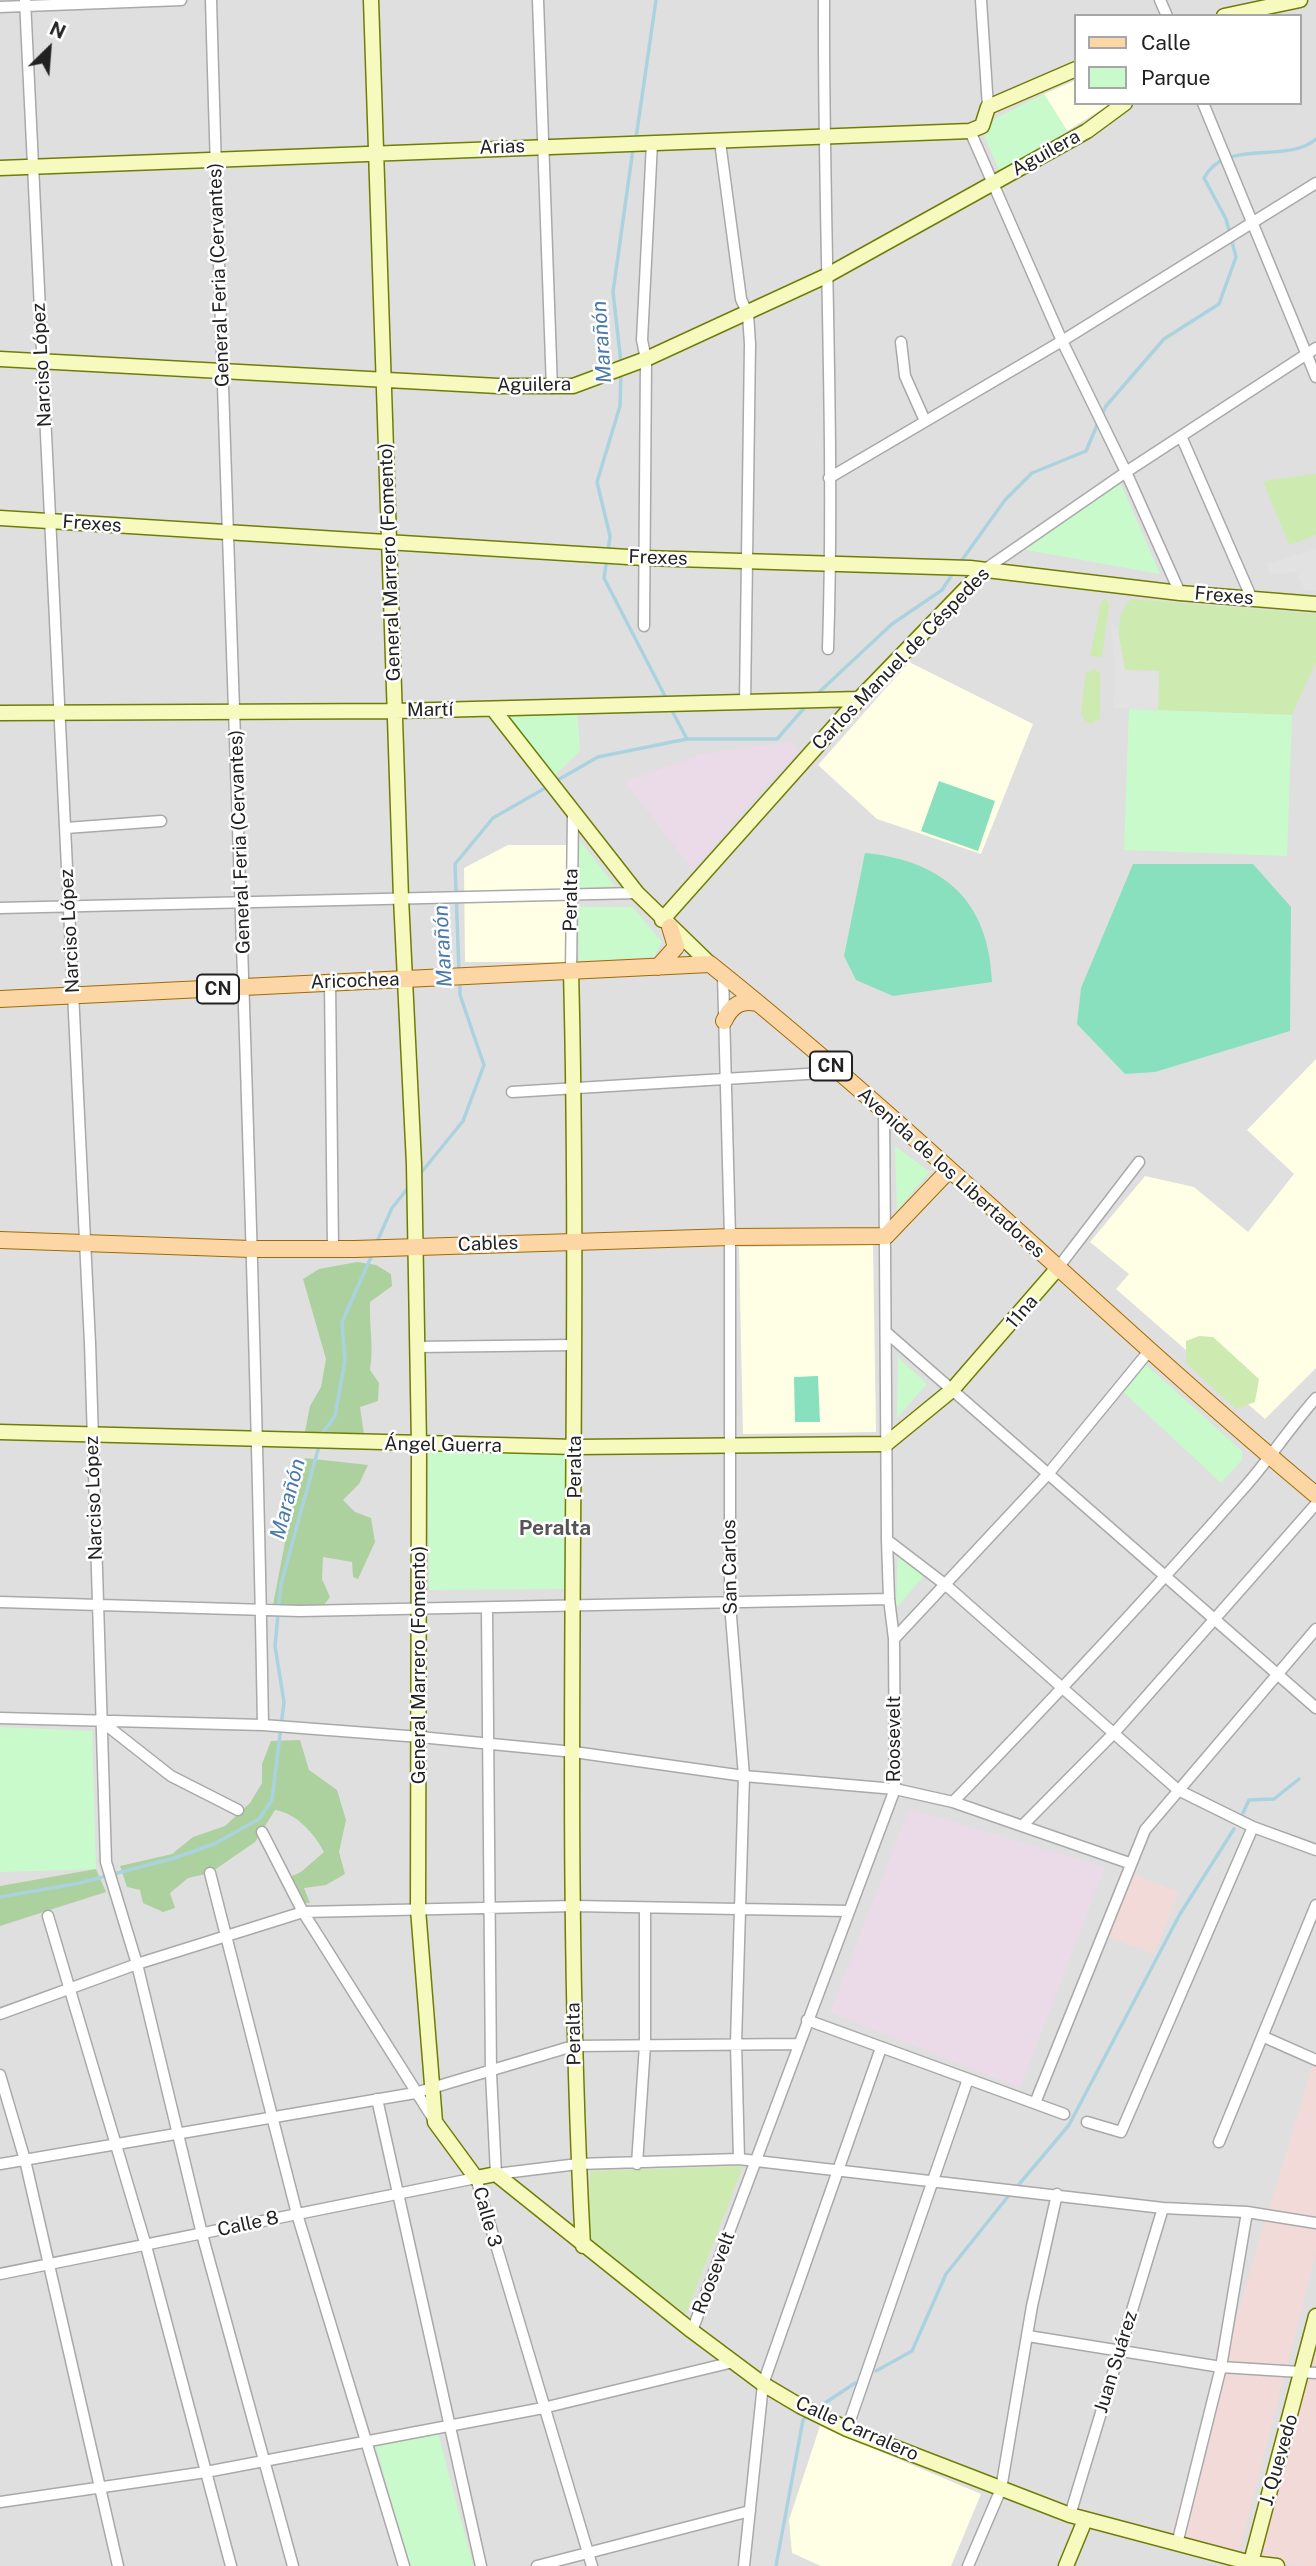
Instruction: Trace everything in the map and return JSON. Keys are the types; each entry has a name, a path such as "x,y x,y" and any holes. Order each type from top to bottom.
{"main road":[{"path":"659,967 676,947 666,924"},
{"name":"Aricochea","path":"0,999 659,967 717,970"},
{"name":"Avenida de los Libertadores","path":"717,970 884,1110 1149,1351 1316,1495"},
{"path":"724,1021 731,1009 739,1003 757,1003"},
{"path":"886,1236 949,1170"},
{"name":"Cables","path":"0,1240 251,1249 355,1249 573,1240 886,1236"}],"street":[{"path":"0,7 25,3 181,0"},
{"name":"General Feria (Cervantes)","path":"211,0 225,533 235,712 245,987 263,1725"},
{"name":"General Marrero (Fomento)","path":"371,0 401,898 414,1165 419,1445 418,1909 435,2122"},
{"path":"538,0 552,388"},
{"path":"824,0 823,138 831,564 828,649"},
{"path":"981,0 988,107 982,126 970,131 1062,341 1126,472 1180,593"},
{"path":"1234,14 1276,2 1300,0"},
{"name":"Narciso López","path":"25,3 85,1244 106,1863 137,1964 202,2234 293,2566"},
{"path":"988,107 1074,70"},
{"name":"Aguilera","path":"0,359 222,373 552,388 591,382 748,314 826,276 1087,131 1122,105"},
{"path":"1204,105 1252,221 1312,351 1316,377"},
{"name":"Arias","path":"0,168 970,131"},
{"path":"720,142 741,299 748,314 750,344 745,702"},
{"path":"644,626 640,361 649,143"},
{"path":"829,478 1062,341 1316,183"},
{"path":"901,342 905,376 925,421"},
{"name":"Carlos Manuel de Céspedes","path":"666,924 834,727 977,569 1312,351"},
{"path":"1181,436 1252,599"},
{"name":"Frexes","path":"0,518 644,558 977,569 1180,593 1316,604"},
{"name":"Martí","path":"0,713 396,711 859,699"},
{"path":"829,700 834,727"},
{"name":"Avenida de los Libertadores","path":"493,709 637,893 666,924 717,970"},
{"name":"Peralta","path":"573,814 570,895 574,1088 575,1447 573,2046 583,2246"},
{"path":"66,828 161,821"},
{"path":"0,908 637,893"},
{"name":"San Carlos","path":"717,970 724,1021 730,1237 730,1604 744,1776 736,2043 739,2159"},
{"path":"330,982 333,1249"},
{"path":"512,1091 839,1072"},
{"name":"Roosevelt","path":"692,2331 895,1789 894,1639 889,1599 887,1540 884,1110"},
{"name":"11na","path":"886,1444 952,1390 1058,1269 1139,1162"},
{"path":"887,1333 1167,1574 1316,1708"},
{"path":"416,1347 574,1345"},
{"path":"894,1639 947,1586 1048,1474 1149,1351"},
{"path":"953,1802 1063,1689 1167,1574 1269,1457 1316,1398"},
{"name":"Ángel Guerra","path":"0,1432 419,1445 729,1447 886,1444"},
{"path":"1023,1825 1115,1732 1316,1504"},
{"path":"887,1540 947,1586 1178,1790 1253,1827 1316,1850"},
{"path":"0,1602 300,1611 889,1599"},
{"path":"487,1609 491,2073 496,2174 579,2165 739,2159 1163,2208 1247,2212 1316,2223"},
{"path":"1035,2104 1129,1863 1145,1830 1316,1629"},
{"path":"0,1717 263,1725 420,1737 574,1752 744,1776 895,1789 953,1802 1129,1863"},
{"path":"101,1721 171,1776 238,1810"},
{"path":"1087,2122 1121,2132 1253,1827"},
{"name":"Calle 3","path":"262,1832 303,1912 415,2093 476,2178 592,2566"},
{"path":"210,1873 297,2214 404,2566"},
{"path":"1219,2142 1316,1905"},
{"path":"0,2014 137,1964 303,1912 573,1906 849,1911"},
{"path":"637,2164 645,2045 645,1909"},
{"path":"48,1916 146,2246 231,2566"},
{"path":"807,2020 1064,2114"},
{"path":"1264,2037 1316,2060"},
{"path":"0,2164 415,2093 491,2073 573,2046 799,2044"},
{"path":"744,2566 763,2384 881,2048"},
{"path":"0,2075 25,2160 118,2566"},
{"path":"847,2429 968,2079"},
{"path":"377,2099 481,2566"},
{"name":"Calle 8","path":"0,2274 496,2174"},
{"name":"Calle Carralero","path":"496,2174 583,2246 733,2362 763,2384 823,2418 1085,2520 1251,2565 1277,2566"},
{"path":"968,2566 1001,2489 1057,2194"},
{"name":"Juan Suárez","path":"1070,2515 1163,2208"},
{"path":"1177,2544 1220,2367 1247,2212"},
{"name":"J. Quevedo","path":"1251,2565 1309,2372 1316,2316"},
{"path":"1028,2336 1220,2367 1309,2372"},
{"path":"0,2502 206,2472 365,2439 543,2408 733,2362"},
{"path":"537,2566 750,2511"},
{"path":"1066,2566 1085,2520"}],"shaded area":[{"path":"0,0 1316,0 1316,2566 0,2566"},
{"path":"1074,81 1074,105 1109,105 1067,131 1044,94"},
{"path":"1316,549 1316,591 1305,590 1296,572 1271,574 1266,564"},
{"path":"1111,622 1118,630 1125,670 1159,671 1158,710 1113,708 1115,677"},
{"path":"909,662 1033,724 981,854 877,819 818,765"},
{"path":"793,742 799,752 772,777 693,870 625,782 702,754"},
{"path":"508,845 566,845 567,962 465,962 464,868"},
{"path":"1316,1059 1316,1368 1265,1419 1116,1289 1129,1274 1090,1242 1145,1176 1194,1187 1248,1232 1294,1174 1247,1130"},
{"path":"873,1245 876,1432 743,1434 739,1247"},
{"path":"909,1809 1105,1867 1020,2088 830,2012"},
{"path":"1130,1873 1179,1892 1154,1954 1107,1936"},
{"path":"1316,2054 1316,2253 1239,2553 1170,2536"},
{"path":"1316,2319 1316,2566 1300,2566 1252,2555"},
{"path":"820,2426 981,2494 951,2566 821,2566 792,2553 789,2520"}],"green space":[{"path":"1044,94 1067,131 1000,172 984,135 996,118"},
{"path":"1316,474 1316,535 1289,545 1263,481"},
{"path":"1120,482 1160,574 1021,549"},
{"path":"1106,598 1109,605 1102,657 1090,656 1101,602"},
{"path":"1131,599 1316,614 1316,662 1292,715 1158,710 1159,671 1125,670 1119,623"},
{"path":"1094,669 1100,673 1100,718 1091,724 1084,720 1081,712 1086,673"},
{"path":"577,708 580,751 554,776 506,714"},
{"path":"1129,709 1292,715 1287,856 1124,850"},
{"path":"939,781 995,801 978,851 921,831"},
{"path":"578,838 615,886 576,888"},
{"path":"865,853 893,857 917,865 939,876 957,890 971,907 982,928 989,953 992,982 893,996 856,980 844,956"},
{"path":"1133,864 1253,864 1291,907 1290,1031 1155,1072 1125,1074 1077,1024 1081,988"},
{"path":"578,907 633,907 662,942 654,957 579,961"},
{"path":"895,1146 930,1172 897,1210"},
{"path":"357,1262 376,1265 391,1274 392,1286 370,1302 370,1370 379,1383 378,1401 360,1407 364,1435 304,1437 310,1406 321,1387 326,1359 303,1279 319,1269"},
{"path":"1199,1336 1213,1337 1259,1379 1255,1402 1236,1409 1186,1363 1186,1341"},
{"path":"898,1357 927,1384 897,1418"},
{"path":"1141,1360 1242,1451 1242,1460 1221,1483 1117,1386"},
{"path":"818,1376 820,1422 795,1422 794,1377"},
{"path":"428,1450 565,1451 565,1589 429,1590"},
{"path":"305,1458 368,1465 359,1484 343,1500 355,1512 371,1518 375,1542 358,1579 353,1577 352,1562 323,1557 322,1579 330,1597 324,1605 273,1605 295,1490"},
{"path":"898,1554 924,1576 896,1608"},
{"path":"0,1727 92,1731 96,1869 0,1872"},
{"path":"300,1740 309,1770 337,1790 346,1820 339,1852 345,1874 326,1885 304,1888 310,1903 292,1902 281,1881 301,1872 324,1852 304,1825 290,1815 275,1810 255,1842 210,1873 188,1878 170,1893 175,1908 163,1912 143,1903 140,1890 127,1887 120,1866 172,1854 193,1837 225,1826 250,1803 262,1783 262,1764 271,1741"},
{"path":"96,1869 106,1892 0,1926 0,1886"},
{"path":"743,2166 686,2314 588,2239 590,2171"},
{"path":"437,2429 473,2566 410,2566 374,2440"}],"waterway":[{"name":"Marañón","path":"636,138 656,0"},
{"path":"1101,416 1106,406 1164,339 1219,304 1236,257 1226,219 1204,178 1214,166 1226,158 1289,150 1316,139"},
{"name":"Marañón","path":"621,363 613,292 633,149"},
{"name":"Marañón","path":"608,551 610,536 597,482 620,406 621,371"},
{"path":"959,564 1005,500 1032,473 1086,451 1098,423"},
{"name":"Marañón","path":"607,558 604,578 667,700"},
{"path":"816,695 892,624 942,590 953,573"},
{"name":"Marañón","path":"556,781 598,757 687,739 777,739 806,706"},
{"name":"Marañón","path":"670,707 687,739"},
{"name":"Marañón","path":"459,972 455,864 493,818 547,787"},
{"name":"Marañón","path":"420,1174 463,1121 484,1065 460,995 460,980"},
{"name":"Marañón","path":"376,1244 392,1208 408,1188"},
{"name":"Marañón","path":"321,1435 335,1416 345,1360 342,1322 372,1255"},
{"name":"Marañón","path":"0,1897 80,1883 174,1858 214,1844 259,1819 272,1800 284,1702 275,1646 281,1584 319,1446"},
{"path":"1243,1813 1249,1800 1274,1799 1299,1779"},
{"path":"1016,2188 1069,2125 1180,1914 1234,1829"},
{"path":"876,2371 912,2351 946,2274 1010,2194"},
{"path":"816,2409 855,2383"},
{"path":"776,2566 803,2420 810,2414"}],"district":[{"name":"Peralta","path":"555,1529"}]}
